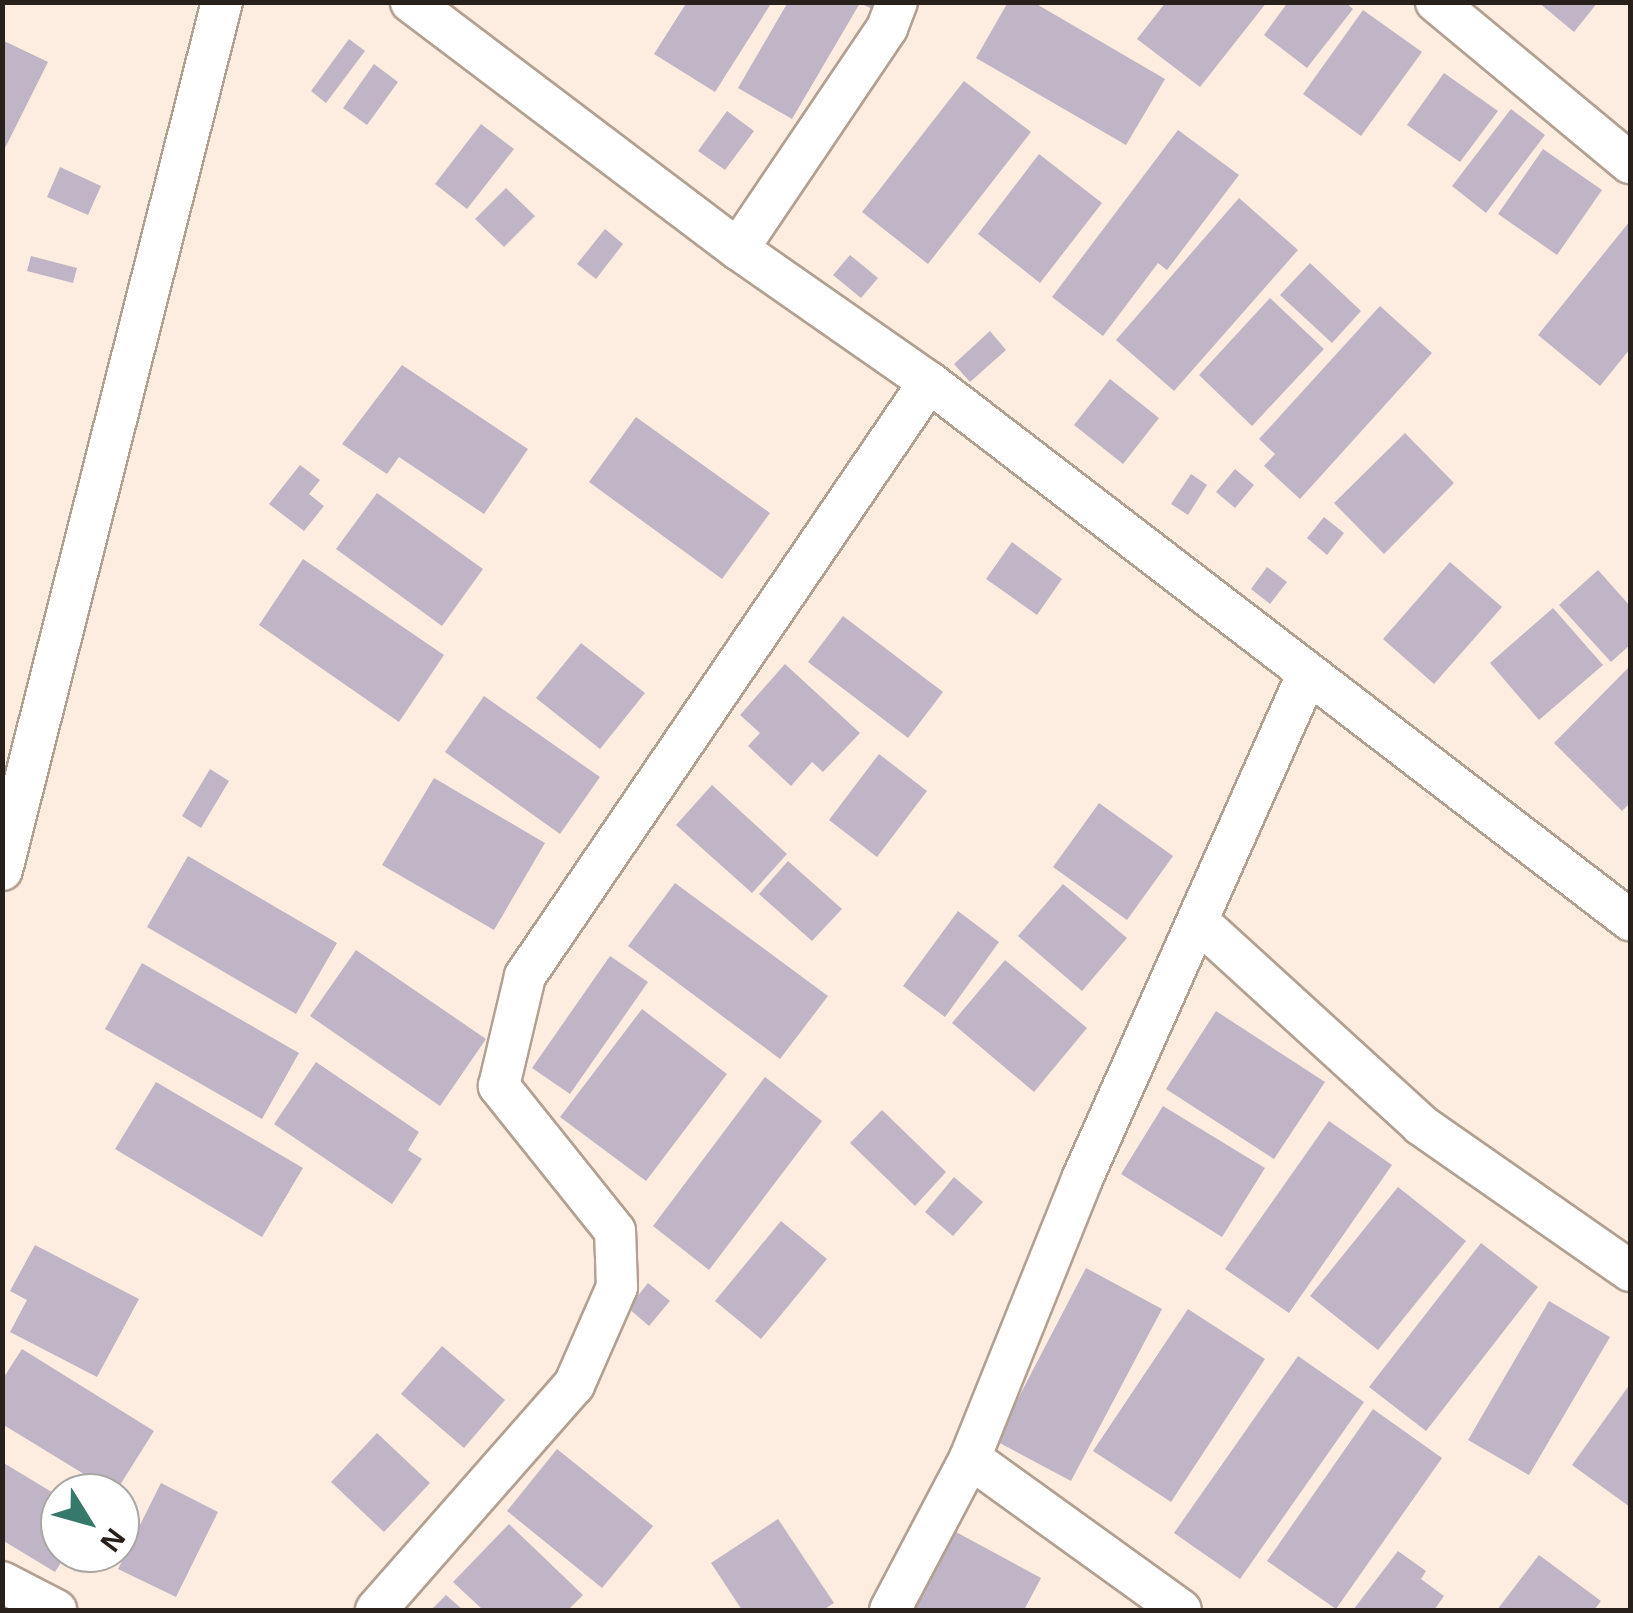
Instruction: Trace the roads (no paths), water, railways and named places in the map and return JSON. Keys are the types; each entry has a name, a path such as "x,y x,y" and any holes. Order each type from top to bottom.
{"street":[{"path":"2,870 222,2"},
{"path":"411,2 738,249 930,382 1306,677 1630,920"},
{"path":"738,249 887,28 897,2"},
{"path":"1436,2 1630,163"},
{"path":"376,1610 574,1386 617,1286 616,1231 500,1086 525,976 930,382"},
{"path":"890,1610 970,1458 1082,1179 1200,923 1306,677"},
{"path":"1200,923 1421,1125 1630,1272"},
{"path":"970,1458 1182,1610"},
{"path":"2,1582 56,1610"}]}
